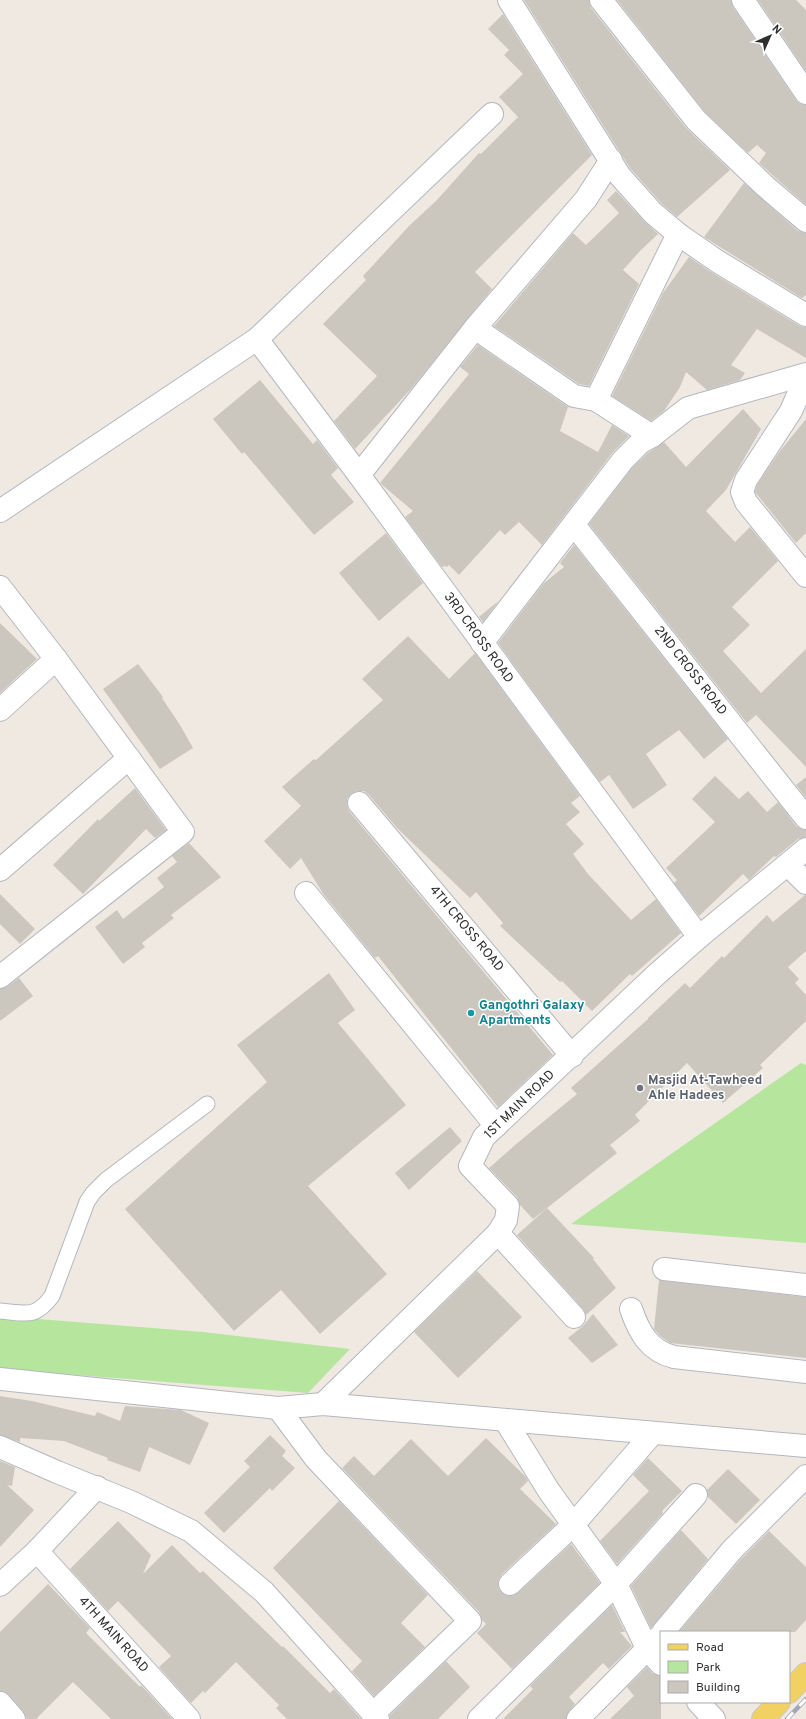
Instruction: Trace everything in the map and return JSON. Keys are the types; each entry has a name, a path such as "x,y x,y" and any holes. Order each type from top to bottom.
{"main road":[{"path":"790,1691 806,1674"},
{"path":"763,1719 778,1703"}],"street":[{"path":"509,0 620,176 653,214 678,234 717,261 806,315"},
{"path":"600,0 696,120 765,186 806,221"},
{"path":"743,0 806,93"},
{"path":"0,511 257,339 492,114"},
{"path":"359,476 475,328 586,199 611,160"},
{"path":"596,400 678,234"},
{"path":"475,328 574,396 596,400 652,436"},
{"name":"3RD CROSS ROAD","path":"257,339 699,937"},
{"path":"482,643 623,460 642,442 688,408 806,375"},
{"path":"806,375 791,411 746,480 742,492 746,502 806,576"},
{"name":"2ND CROSS ROAD","path":"574,525 806,818"},
{"path":"0,587 56,659 183,832 0,977"},
{"path":"0,710 56,659"},
{"path":"0,870 129,758"},
{"name":"4TH CROSS ROAD","path":"359,803 572,1056"},
{"name":"1ST MAIN ROAD","path":"323,1404 498,1232 506,1220 508,1206 470,1166 484,1137 572,1056 657,974 699,937 806,849"},
{"path":"788,865 806,883"},
{"path":"306,893 496,1126"},
{"path":"498,1232 574,1317"},
{"path":"664,1269 806,1285"},
{"path":"631,1309 638,1327 649,1344 663,1355 674,1358 806,1372"},
{"path":"0,1379 278,1408 323,1404 806,1446"},
{"path":"0,1447 132,1502 191,1531 264,1592 376,1717 470,1620 316,1459 278,1408"},
{"path":"505,1420 549,1491 658,1645 578,1719"},
{"path":"510,1584 573,1525 653,1433"},
{"path":"669,1631 732,1550 806,1476"},
{"path":"0,1585 37,1552 97,1487"},
{"path":"479,1719 616,1584 696,1495"},
{"name":"4TH MAIN ROAD","path":"37,1552 189,1719"},
{"path":"0,1703 14,1719"},
{"path":"699,1703 714,1719"}],"lane":[{"path":"0,1311 28,1314 36,1312 44,1306 52,1296 87,1202 93,1193 106,1180 207,1104"}],"green space":[{"path":"801,1063 806,1065 806,1243 571,1224"},
{"path":"0,1316 203,1332 350,1349 308,1393 0,1369"}],"building":[{"path":"524,0 589,0 591,8 686,128 730,170 677,217 662,204 630,168"},
{"path":"617,0 731,0 733,7 796,100 800,104 806,105 806,205 759,163 766,153 757,145 748,153 705,112"},
{"path":"758,0 796,0 806,10 806,71"},
{"path":"503,14 592,155 475,272 492,289 411,389 355,449 334,421 377,376 323,324 366,280 363,276 410,225 437,200 479,153 481,154 518,117 499,97 523,74 504,55 509,50 488,29"},
{"path":"744,183 798,231 806,233 806,295 802,298 704,237"},
{"path":"616,191 658,234 623,270 639,284 589,386 579,384 494,326 573,233 586,245 619,213 607,200"},
{"path":"689,257 800,326 806,327 806,358 757,329 731,365 745,373 740,380 707,390 686,372 680,387 664,411 651,421 612,396 663,293"},
{"path":"478,345 568,407 560,431 598,452 612,425 629,436 613,452 542,545 519,522 505,535 500,530 459,575 449,565 447,567 442,567 405,517 413,511 380,483 469,374 460,367"},
{"path":"260,380 313,444 317,440 338,468 331,475 354,502 314,535 244,452 242,454 213,419"},
{"path":"743,409 761,429 726,490 706,511 735,542 750,527 778,561 732,607 750,625 723,651 761,693 806,649 806,767 756,715 747,723 589,524 632,468 649,452 664,442 686,467"},
{"path":"806,419 806,533 796,543 755,492 757,485 780,451"},
{"path":"386,533 423,583 379,621 339,573"},
{"path":"574,545 728,739 704,759 679,730 646,754 667,785 633,809 609,775 600,782 498,643 543,584 564,567 560,563"},
{"path":"497,603 483,622 479,617"},
{"path":"0,623 37,659 0,693"},
{"path":"408,636 449,679 475,653 580,796 571,803 580,812 566,824 584,844 573,854 588,874 631,920 656,899 681,933 632,976 630,974 592,1011 562,981 560,982 500,926 503,923 476,892 470,898 397,828 369,795 364,791 357,791 351,794 347,799 349,811 553,1055 498,1107 378,956 375,958 324,895 301,858 290,869 264,841 301,806 282,787 314,759 316,760 383,700 362,679"},
{"path":"138,664 163,697 162,698 193,748 160,769 103,689"},
{"path":"715,776 739,799 748,791 767,812 778,802 796,826 806,830 806,837 798,839 776,857 774,856 749,880 743,874 699,916 674,883 677,880 666,868 715,822 692,799"},
{"path":"806,777 806,798 796,785"},
{"path":"135,788 166,830 155,838 146,829 83,894 53,865 98,819 99,821"},
{"path":"189,843 221,877 171,915 174,918 142,943 145,947 123,964 95,927 117,910 123,919 164,887 157,878 177,862 172,856"},
{"path":"0,894 35,929 20,944 0,924"},
{"path":"805,895 806,951 788,967 799,979 795,983 806,995 806,1021 760,1065 763,1068 723,1103 687,1063 635,1115 640,1121 610,1145 617,1153 533,1219 520,1205 517,1197 489,1168 577,1094 571,1088 648,1019 685,983 690,988 722,956 724,958 767,915 773,922"},
{"path":"329,973 355,1010 338,1023 406,1105 308,1186 387,1274 320,1334 281,1290 234,1331 125,1209 267,1082 237,1045"},
{"path":"19,978 33,996 0,1021 0,989 7,987"},
{"path":"450,1127 462,1141 409,1190 395,1173"},
{"path":"547,1208 594,1258 593,1259 616,1288 586,1315 583,1309 517,1235"},
{"path":"477,1271 522,1317 458,1378 414,1332"},
{"path":"659,1280 806,1297 806,1358 670,1343 660,1336 654,1329"},
{"path":"593,1314 618,1345 592,1363 568,1338 583,1326"},
{"path":"0,1396 32,1401 95,1416 97,1412 120,1421 125,1406 181,1410 209,1423 190,1465 149,1447 140,1472 107,1460 108,1458 64,1441 20,1438 20,1442 0,1435"},
{"path":"270,1435 286,1451 282,1456 295,1468 272,1491 270,1488 224,1533 204,1513 250,1467 244,1461"},
{"path":"486,1438 526,1477 528,1481 520,1489 556,1524 501,1575 498,1581 498,1587 501,1592 507,1596 513,1596 518,1593 571,1544 600,1583 512,1669 477,1633 486,1624 482,1620 479,1612 342,1468 354,1456 374,1476 411,1439 448,1476"},
{"path":"648,1458 682,1491 662,1511 663,1513 617,1564 600,1541 649,1491 633,1475"},
{"path":"0,1461 15,1467 12,1486 7,1485 34,1510 0,1547"},
{"path":"728,1469 760,1500 736,1524 708,1497 707,1490"},
{"path":"339,1501 428,1595 401,1623 425,1647 374,1696 352,1671 362,1661 273,1568"},
{"path":"118,1521 151,1555 143,1574 172,1545 200,1573 203,1571 282,1647 283,1646 330,1693 334,1689 361,1719 287,1719 276,1708 279,1705 236,1662 205,1693 203,1691 191,1703 159,1667 171,1656 118,1601 108,1611 70,1569"},
{"path":"681,1530 708,1559 651,1628 631,1586"},
{"path":"769,1531 806,1567 806,1620 795,1632 680,1631 740,1560"},
{"path":"48,1584 90,1628 86,1633 140,1687 141,1685 172,1719 111,1719 73,1682 36,1719 27,1719 23,1711 9,1695 0,1691 0,1632"},
{"path":"612,1605 625,1632 620,1632 632,1646 609,1669 603,1663 569,1697 575,1704 569,1711 566,1719 503,1719 533,1689 530,1686"},
{"path":"446,1661 470,1687 438,1719 390,1719 390,1715"},
{"path":"647,1667 652,1673 660,1676 661,1719 610,1719 634,1696 627,1687"}],"railway":[{"path":"787,1719 806,1699"}],"place":[{"name":"Gangothri Galaxy Apartments","path":"471,1013"},
{"name":"Masjid At-Tawheed Ahle Hadees","path":"640,1088"}]}
